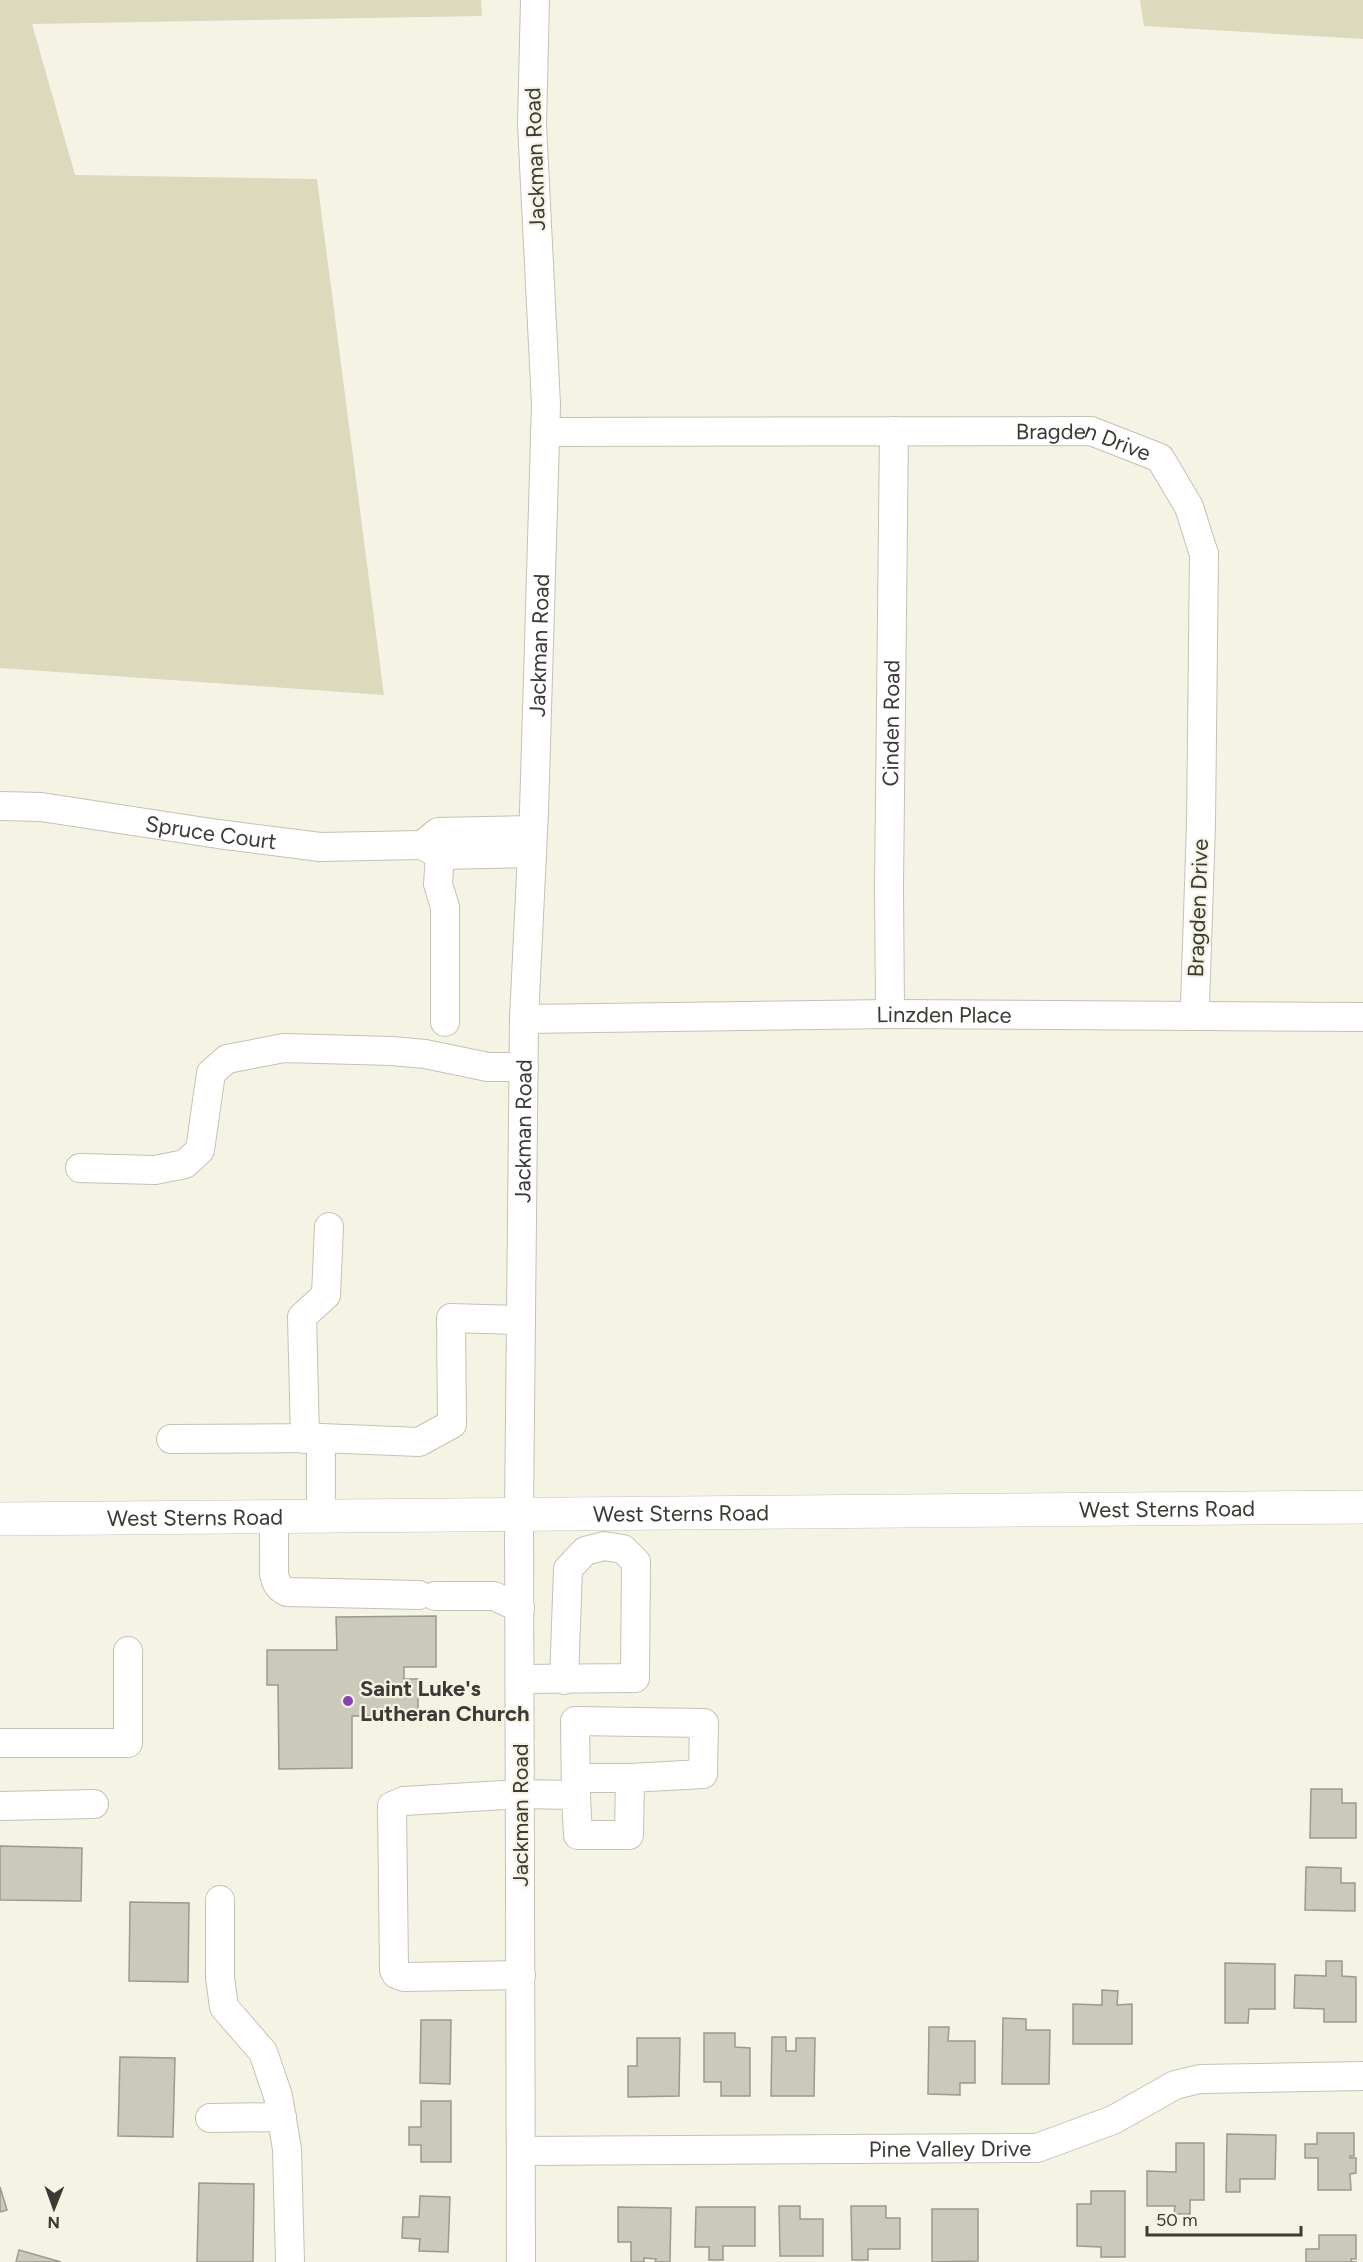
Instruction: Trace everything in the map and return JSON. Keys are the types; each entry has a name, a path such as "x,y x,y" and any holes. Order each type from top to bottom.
{"main road":[{"name":"West Sterns Road","path":"0,1520 1363,1507"}],"street":[{"name":"Jackman Road","path":"521,2262 519,1514 524,1019 533,841 546,405 532,124 535,0"},
{"name":"Cinden Road","path":"890,1014 889,887 894,431"},
{"name":"Bragden Drive","path":"545,432 1091,431 1161,458 1189,507 1204,554 1201,824 1195,1004 1198,1016"},
{"name":"Spruce Court","path":"0,806 52,808 218,834 320,847 431,850 438,832 533,841"},
{"path":"431,850 445,908 445,1022"},
{"name":"Linzden Place","path":"524,1019 890,1014 1363,1017"},
{"path":"80,1168 155,1170 185,1164 200,1150 211,1073 227,1059 284,1048 381,1050 425,1054 488,1067 524,1067"},
{"path":"321,1516 302,1317 326,1295 329,1227"},
{"path":"171,1438 419,1442 452,1424 451,1318 521,1320"},
{"path":"274,1517 274,1574 280,1589 287,1592 494,1596 519,1608"},
{"path":"520,1679 564,1680 635,1678 636,1562 623,1549 604,1546 585,1551 568,1569 564,1680"},
{"path":"0,1743 128,1743 128,1651"},
{"path":"520,1975 404,1977 396,1974 394,1970 391,1811 396,1803 404,1801 520,1794 576,1786 630,1778 704,1774 704,1723 575,1721 576,1786 578,1835 629,1835 630,1778"},
{"path":"0,1806 94,1804"},
{"path":"220,1900 220,1977 224,2007 263,2052 278,2096 287,2149 290,2262"},
{"name":"Pine Valley Drive","path":"521,2151 1037,2148 1113,2120 1175,2085 1200,2079 1363,2076"},
{"path":"210,2118 282,2117"}],"shaded area":[{"path":"0,0 481,0 482,16 32,24 75,175 317,179 384,695 0,668"},
{"path":"1140,0 1363,0 1363,39 1144,26"}],"building":[{"name":"Saint Luke's Lutheran Church","path":"436,1616 436,1667 404,1667 404,1679 418,1679 418,1716 352,1716 352,1768 279,1769 278,1685 267,1685 267,1650 337,1650 336,1617"},
{"path":"1311,1789 1342,1789 1342,1803 1356,1803 1356,1838 1310,1838"},
{"path":"0,1846 82,1848 81,1901 0,1900"},
{"path":"1306,1867 1341,1868 1341,1883 1355,1883 1355,1911 1305,1910"},
{"path":"130,1902 189,1903 188,1982 129,1981"},
{"path":"1326,1961 1342,1961 1342,1976 1356,1977 1356,2022 1324,2022 1324,2009 1294,2008 1295,1975 1326,1976"},
{"path":"1225,1963 1275,1964 1275,2009 1249,2009 1248,2023 1225,2023"},
{"path":"1102,1990 1118,1991 1117,2005 1132,2004 1132,2044 1073,2044 1073,2004 1102,2005"},
{"path":"1003,2018 1026,2019 1026,2030 1050,2030 1049,2084 1002,2084"},
{"path":"421,2020 451,2020 450,2084 420,2083"},
{"path":"929,2027 949,2027 948,2041 975,2041 975,2083 960,2083 960,2095 928,2094"},
{"path":"704,2033 735,2033 735,2047 750,2048 750,2096 721,2096 721,2082 704,2082"},
{"path":"772,2037 786,2037 786,2051 796,2051 796,2038 815,2038 814,2096 771,2096"},
{"path":"637,2038 680,2038 679,2096 628,2097 628,2066 637,2066"},
{"path":"120,2057 175,2058 173,2137 118,2136"},
{"path":"421,2101 451,2101 451,2162 421,2162 421,2145 409,2145 409,2127 421,2127"},
{"path":"1317,2133 1354,2133 1354,2156 1350,2158 1356,2158 1356,2173 1350,2174 1351,2190 1318,2190 1318,2158 1305,2158 1305,2144 1317,2144"},
{"path":"1227,2134 1276,2135 1275,2179 1240,2179 1240,2192 1226,2192"},
{"path":"1176,2143 1204,2143 1204,2200 1190,2200 1190,2214 1174,2214 1175,2206 1147,2206 1147,2171 1176,2172"},
{"path":"199,2183 254,2184 253,2262 197,2262"},
{"path":"0,2187 7,2210 0,2212"},
{"path":"1091,2191 1125,2191 1125,2257 1101,2257 1101,2247 1077,2246 1077,2204 1091,2204"},
{"path":"420,2196 450,2197 448,2252 419,2251 420,2239 402,2238 403,2217 419,2217"},
{"path":"779,2206 800,2206 800,2219 823,2219 823,2256 780,2256"},
{"path":"851,2206 886,2206 886,2218 900,2218 900,2249 868,2249 868,2260 852,2260"},
{"path":"618,2207 671,2208 670,2262 655,2262 656,2259 644,2258 644,2262 631,2262 631,2242 618,2242"},
{"path":"696,2207 755,2207 755,2246 723,2246 723,2260 709,2260 709,2247 695,2247"},
{"path":"932,2209 978,2209 978,2261 932,2262"},
{"path":"1319,2235 1356,2235 1356,2259 1351,2259 1352,2262 1306,2262 1306,2249 1319,2249"},
{"path":"19,2250 61,2262 16,2262"}],"place":[{"name":"Saint Luke's Lutheran Church","path":"348,1701"}]}
